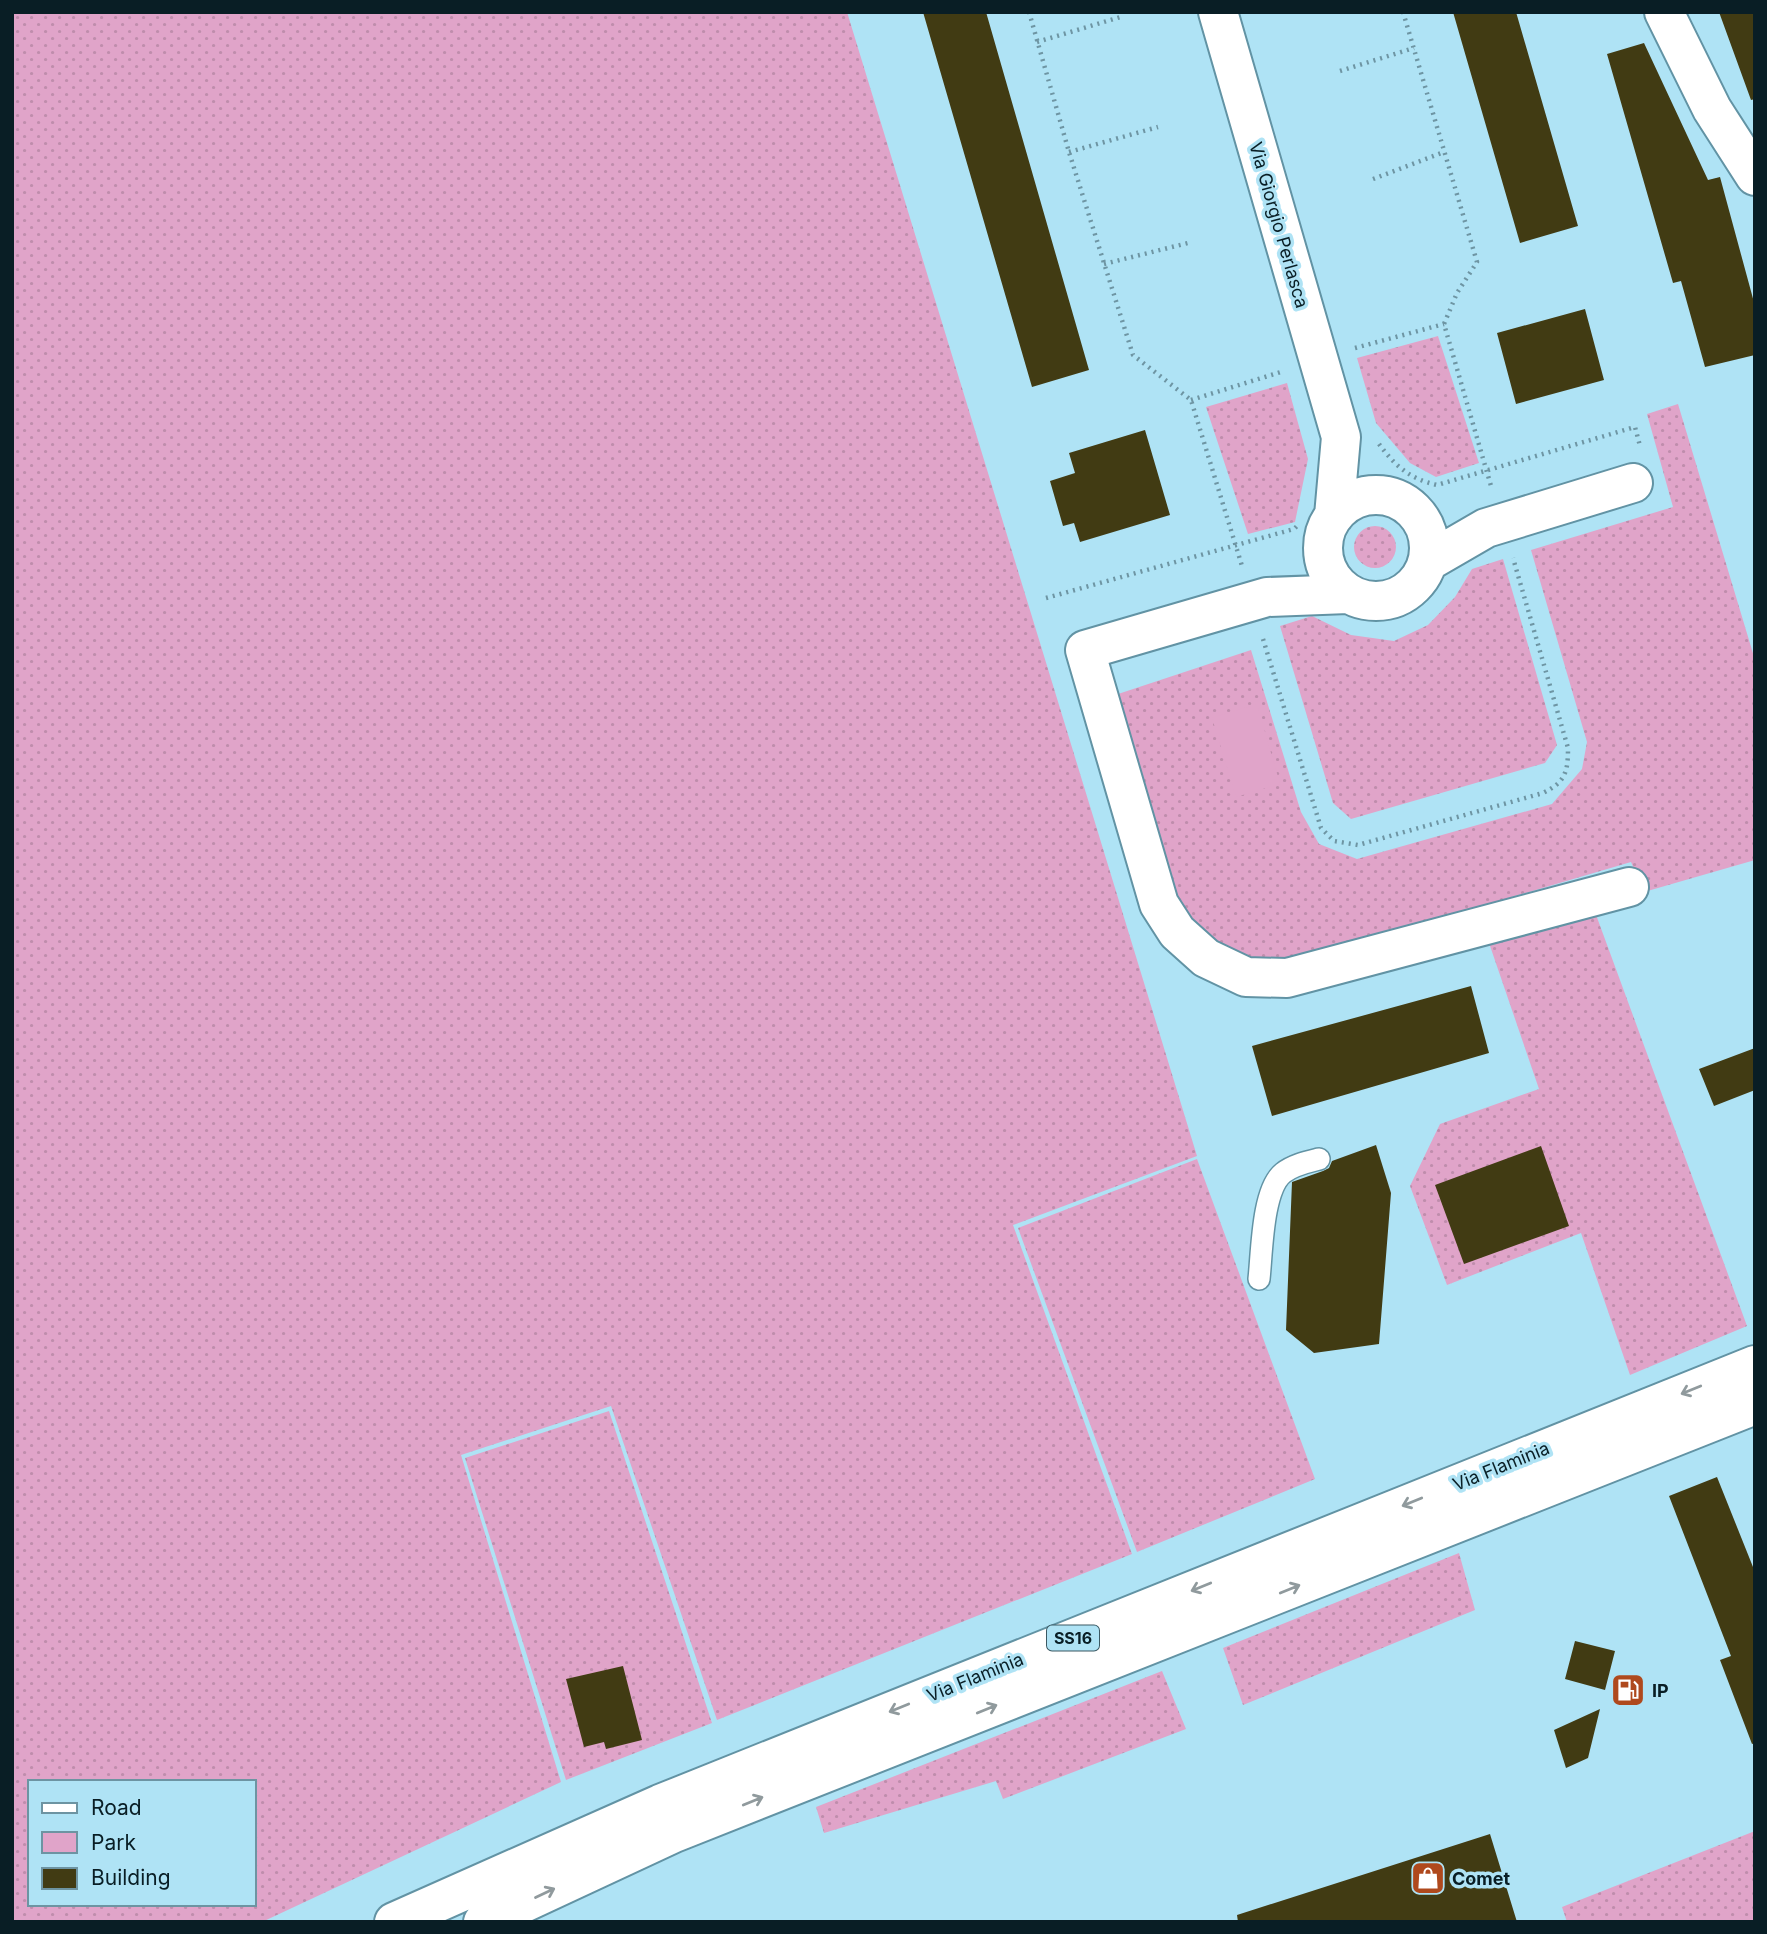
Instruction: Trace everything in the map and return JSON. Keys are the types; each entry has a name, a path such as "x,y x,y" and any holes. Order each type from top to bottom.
{"main road":[{"name":"Via Giorgio Perlasca","path":"1218,12 1358,438 1406,506 1425,525 1430,543 1429,561"},
{"path":"1664,12 1712,109 1755,176"},
{"name":"Via Giorgio Perlasca","path":"1348,594 1330,576 1323,559 1319,528 1358,438"},
{"path":"1629,887 1287,978 1245,977 1206,958 1177,932 1159,904 1084,650 1257,602 1348,594 1357,599 1375,602 1393,600 1409,591 1421,578 1429,561 1498,539 1633,483"},
{"path":"1257,602 1319,528 1352,501 1368,495 1386,495 1406,506 1498,539"},
{"name":"Via Flaminia","path":"394,1922 660,1804 1755,1364"},
{"name":"Via Flaminia","path":"483,1922 674,1833 1755,1405"}],"lane":[{"path":"1259,1279 1269,1195 1281,1174 1319,1158"}],"path":[{"path":"1029,12 1069,152 1133,355 1191,400 1236,545 1257,602 1321,828 1334,841 1358,845 1543,793 1559,785 1568,767 1568,748 1498,539"},
{"path":"1403,12 1477,262 1458,293 1444,324 1493,491"},
{"path":"1037,42 1124,16"},
{"path":"1340,71 1414,48"},
{"path":"1069,152 1158,127"},
{"path":"1373,179 1444,152"},
{"path":"1104,264 1192,242"},
{"path":"1349,350 1444,324"},
{"path":"1191,400 1290,368"},
{"path":"1358,438 1388,456 1417,481 1437,485 1635,427 1649,478 1633,483"},
{"path":"1046,598 1294,529 1319,528"}],"green space":[{"path":"12,12 847,12 1197,1156 1013,1225 1132,1554 717,1720 611,1406 461,1455 561,1782 262,1922 12,1922"},
{"path":"1438,336 1479,463 1436,477 1410,463 1376,423 1357,358"},
{"path":"1287,383 1308,459 1295,522 1248,534 1206,407"},
{"path":"1678,404 1755,660 1755,860 1644,892 1631,862 1290,962 1253,961 1214,942 1189,919 1170,893 1112,696 1251,650 1301,812 1319,844 1357,859 1552,804 1582,769 1587,742 1531,550 1673,507 1647,414"},
{"path":"1375,526 1390,532 1396,547 1390,562 1375,568 1360,562 1354,547 1360,532"},
{"path":"1503,559 1557,745 1545,763 1351,819 1333,803 1280,626 1312,616 1351,635 1394,641 1428,625 1455,597 1472,569"},
{"path":"1257,704 1280,784 1236,797 1212,718"},
{"path":"1595,912 1747,1326 1630,1375 1581,1233 1447,1285 1410,1186 1440,1124 1539,1089 1488,940"},
{"path":"1197,1159 1315,1479 1137,1552 1018,1228"},
{"path":"609,1411 712,1723 566,1780 465,1458"},
{"path":"1459,1553 1475,1610 1243,1705 1223,1648"},
{"path":"1162,1671 1186,1729 1003,1799 996,1781 824,1833 816,1807"},
{"path":"1755,1831 1755,1922 1567,1922 1562,1907"}],"building":[{"path":"923,12 986,12 1089,370 1032,387"},
{"path":"1453,12 1516,12 1578,226 1520,243"},
{"path":"1719,12 1755,12 1755,99 1751,100"},
{"path":"1644,43 1708,180 1720,177 1755,306 1755,355 1705,367 1681,281 1673,283 1607,54"},
{"path":"1585,309 1604,380 1516,404 1497,333"},
{"path":"1145,430 1170,515 1080,542 1074,523 1063,526 1050,481 1075,473 1069,453"},
{"path":"1471,986 1489,1053 1272,1116 1252,1046"},
{"path":"1755,1048 1755,1090 1714,1106 1699,1069"},
{"path":"1376,1145 1391,1193 1379,1344 1314,1353 1286,1330 1292,1182 1329,1168 1332,1161"},
{"path":"1541,1146 1569,1226 1464,1264 1435,1185"},
{"path":"1717,1477 1755,1572 1755,1743 1752,1744 1720,1660 1731,1656 1669,1496"},
{"path":"1575,1641 1615,1651 1605,1690 1565,1679"},
{"path":"623,1666 642,1740 606,1749 604,1742 584,1747 566,1679"},
{"path":"1600,1709 1588,1758 1566,1768 1554,1730"},
{"name":"Comet","path":"1490,1834 1517,1922 1238,1922 1237,1915"}],"place":[{"name":"IP","path":"1628,1690"},
{"name":"Comet","path":"1428,1878"}]}
